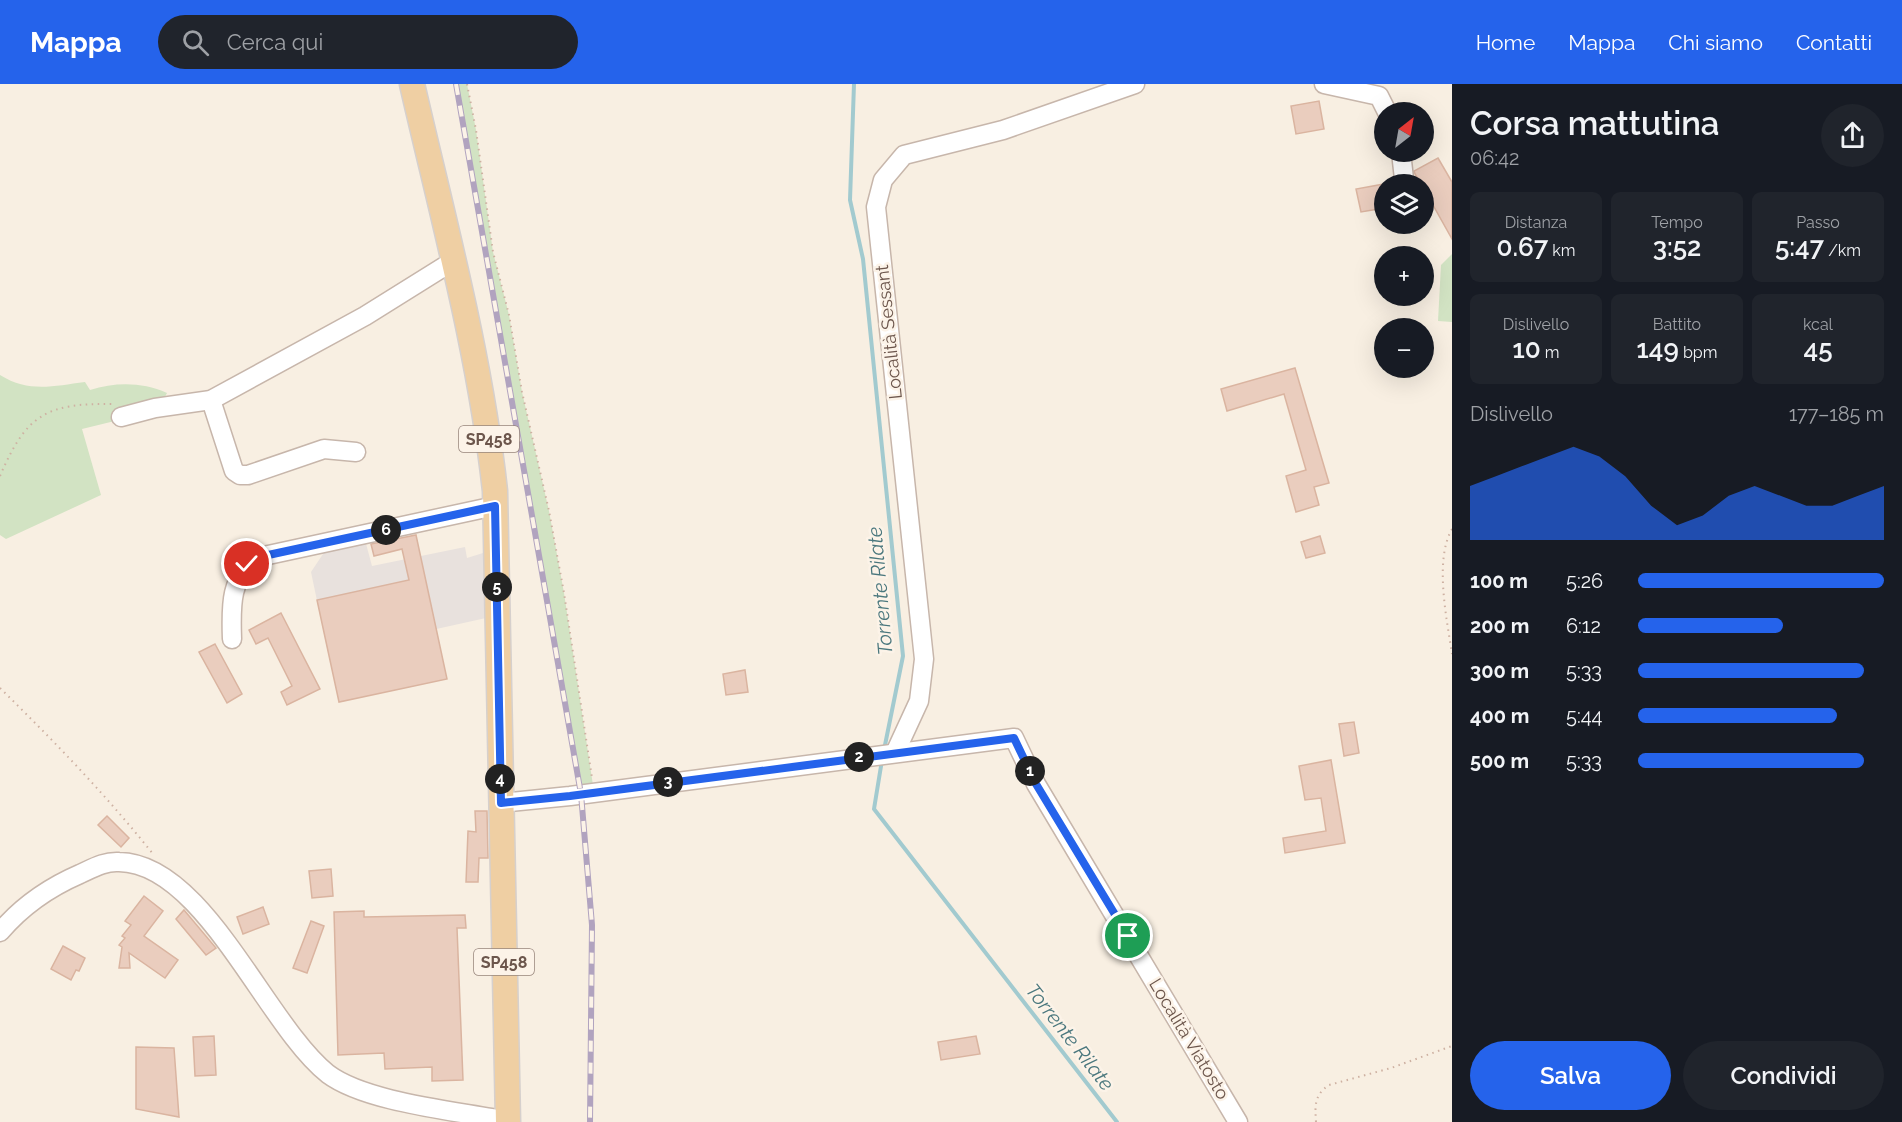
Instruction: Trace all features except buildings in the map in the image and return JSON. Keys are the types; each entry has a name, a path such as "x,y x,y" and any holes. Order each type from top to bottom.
{"main road":[{"name":"SP458","path":"412,84 477,366 489,435 495,506 508,1121"}],"street":[{"name":"Località Sessant","path":"887,754 919,701 924,659 876,207 883,180 904,155 1004,130 1135,84"},
{"path":"1324,84 1379,96 1382,102"},
{"path":"117,411 211,400 365,316 453,261"},
{"path":"211,400 234,471 240,475 248,475 324,449 356,452"},
{"path":"232,639 231,607 238,580 247,564 259,557 495,506"},
{"name":"Località Viatosto","path":"887,754 1014,738 1036,784 1238,1122"},
{"path":"501,803 887,754"},
{"path":"0,932 12,918 35,899 68,879 106,862 131,862 161,873 215,926 307,1054 329,1074 354,1089 392,1099 508,1121"}],"path":[{"path":"467,84 476,130 493,252 509,315 522,392 549,512 598,791"},
{"path":"0,476 23,432 43,414 61,407 117,411"},
{"path":"1452,529 1448,537 1443,567 1452,654"},
{"path":"0,688 117,809 157,859 161,873"},
{"path":"1316,1122 1315,1101 1320,1091 1329,1085 1391,1068 1452,1046"}],"shaded area":[{"path":"365,540 372,566 465,547 467,558 483,553 486,618 328,653 311,572 325,551"}],"green space":[{"path":"456,84 467,84 476,130 493,252 509,315 522,392 549,511 564,593 594,792 581,793"},
{"path":"1452,254 1452,322 1438,321 1441,265"},
{"path":"0,375 11,381 31,386 85,382 90,390 129,384 158,389 167,393 160,406 127,418 82,429 101,495 6,539 0,535"}],"waterway":[{"name":"Torrente Rilate","path":"854,84 850,200 863,259 903,656 884,750"},
{"name":"Torrente Rilate","path":"882,760 874,809 1117,1122"}],"railway":[{"path":"456,84 581,794 592,925 590,1122"}],"route":[{"path":"247,564 259,557 495,506 501,803 1014,738 1036,784 1128,936"}]}
